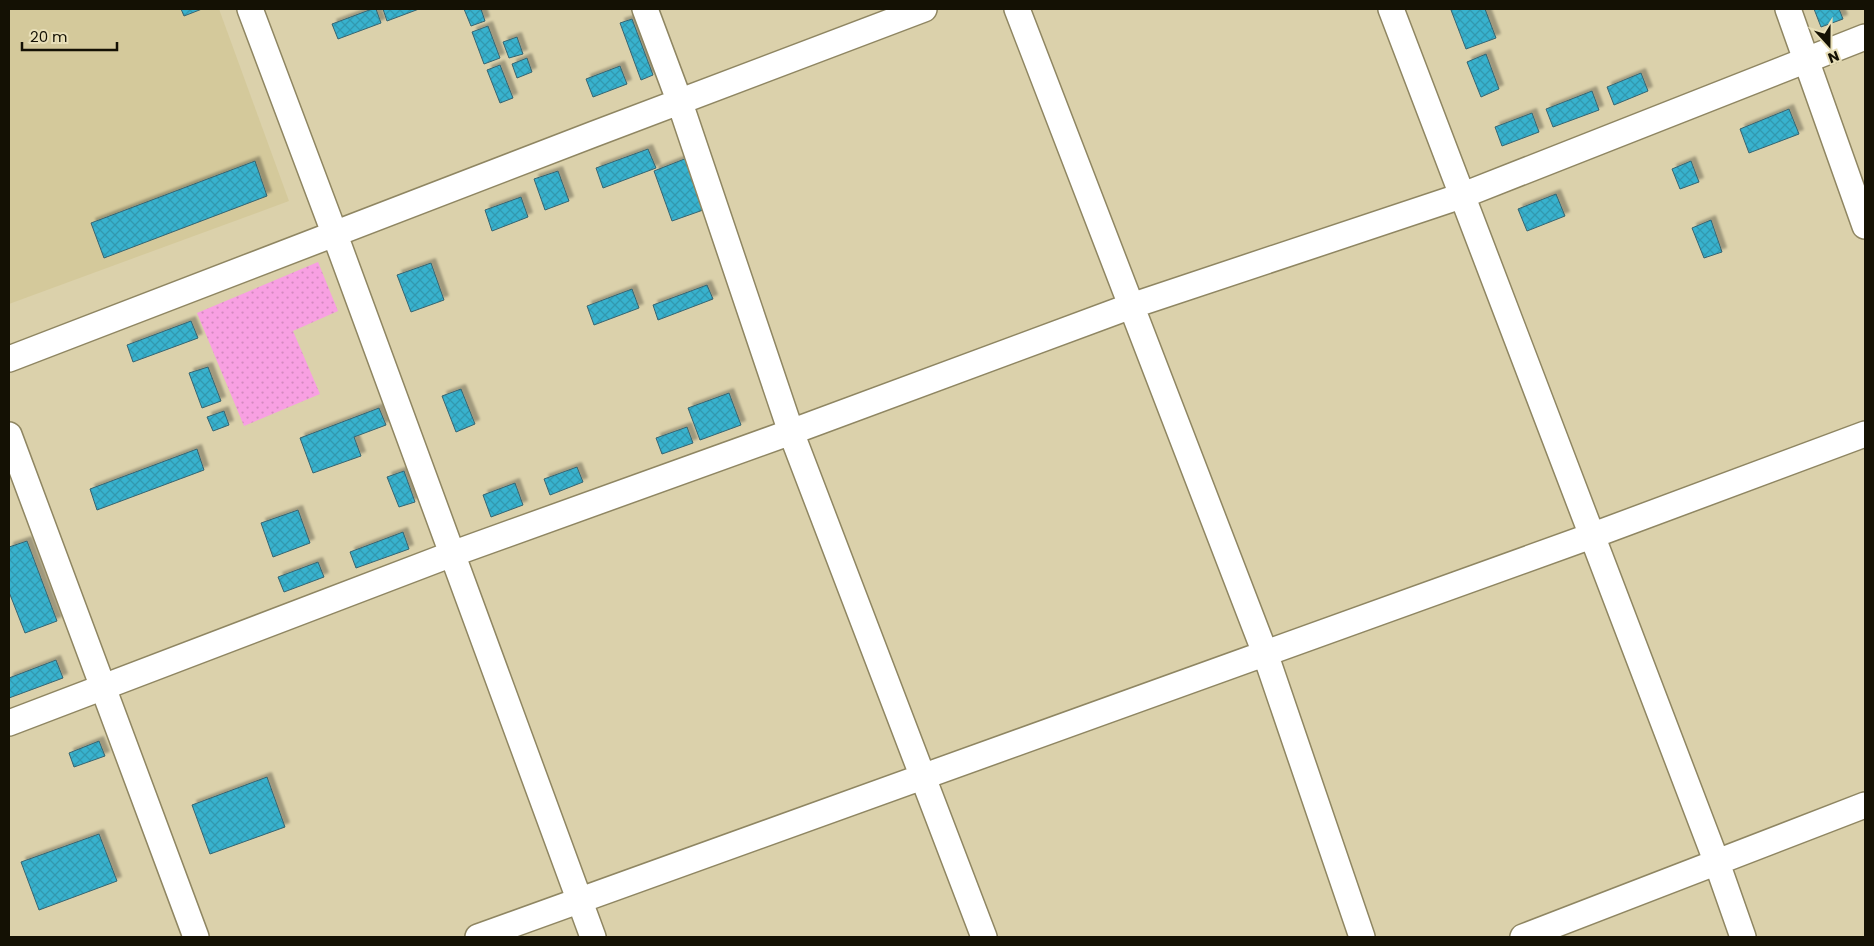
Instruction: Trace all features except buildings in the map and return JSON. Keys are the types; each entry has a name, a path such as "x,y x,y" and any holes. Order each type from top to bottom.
{"street":[{"path":"250,9 335,234 593,937"},
{"path":"645,9 679,100 791,432 984,937"},
{"path":"9,359 679,100 924,9"},
{"path":"1017,9 1265,653 1362,937"},
{"path":"1391,9 1717,863 1743,937"},
{"path":"1788,9 1865,226"},
{"path":"9,723 452,554 791,432 1131,306 1461,196 1865,37"},
{"path":"478,937 1591,536 1865,434"},
{"path":"9,435 196,937"},
{"path":"1522,937 1865,805"}],"shaded area":[{"path":"9,9 219,9 289,201 9,304"},
{"path":"318,262 338,311 293,331 320,394 244,426 197,313"}]}
